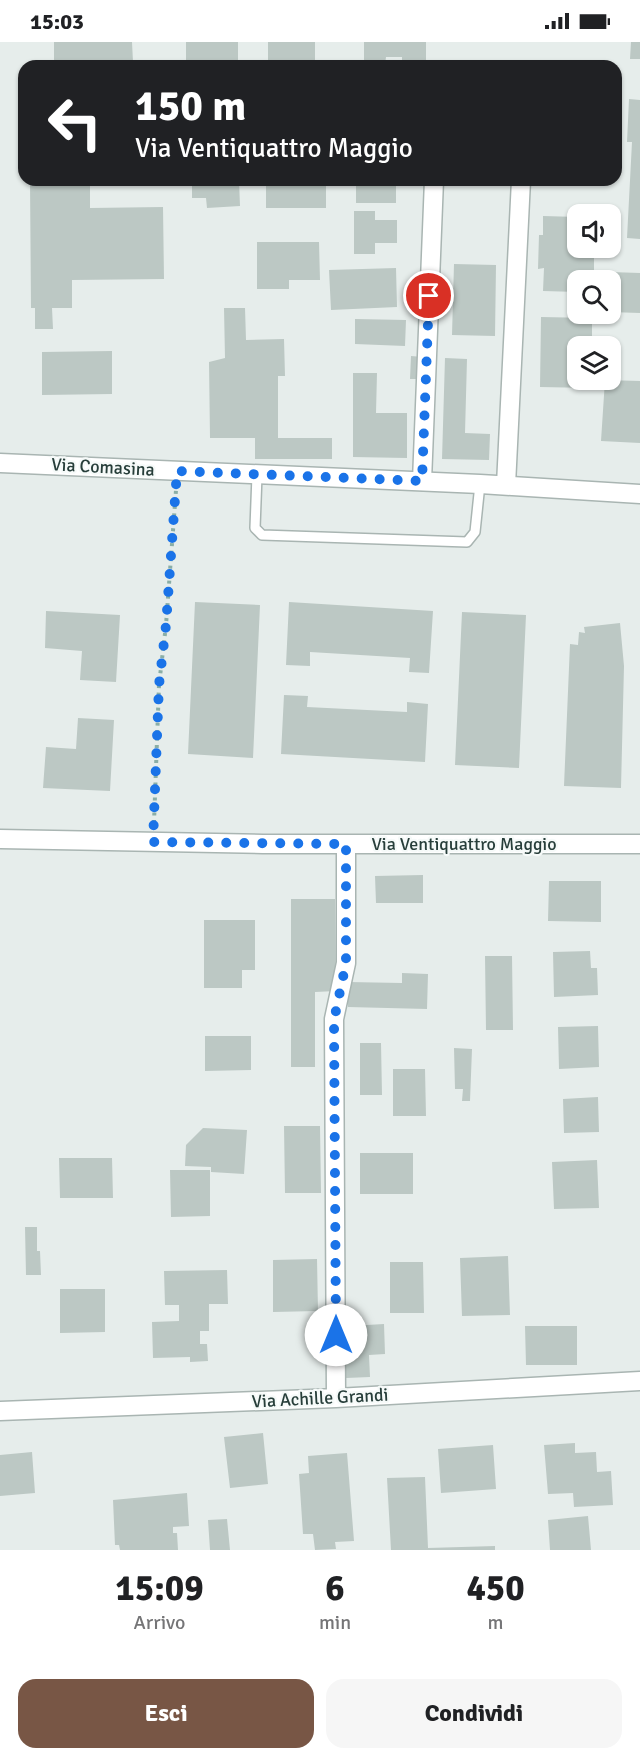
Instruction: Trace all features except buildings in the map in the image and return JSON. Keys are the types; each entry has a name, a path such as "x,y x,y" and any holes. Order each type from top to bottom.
{"street":[{"path":"422,481 434,186"},
{"path":"506,485 521,186"},
{"name":"Via Comasina","path":"0,463 257,476 506,485 640,494"},
{"name":"Via Ventiquattro Maggio","path":"0,839 346,844 640,844"},
{"path":"336,1398 334,1020 346,963 346,844"},
{"name":"Via Achille Grandi","path":"0,1411 336,1398 640,1381"}],"lane":[{"path":"257,476 255,528 262,535 467,542 475,532 480,484"}],"path":[{"path":"153,842 159,685 166,625 177,471"}],"route":[{"path":"336,1335 334,1020 346,963 346,844 153,842 159,685 166,625 177,471 422,481 429,296"}]}
